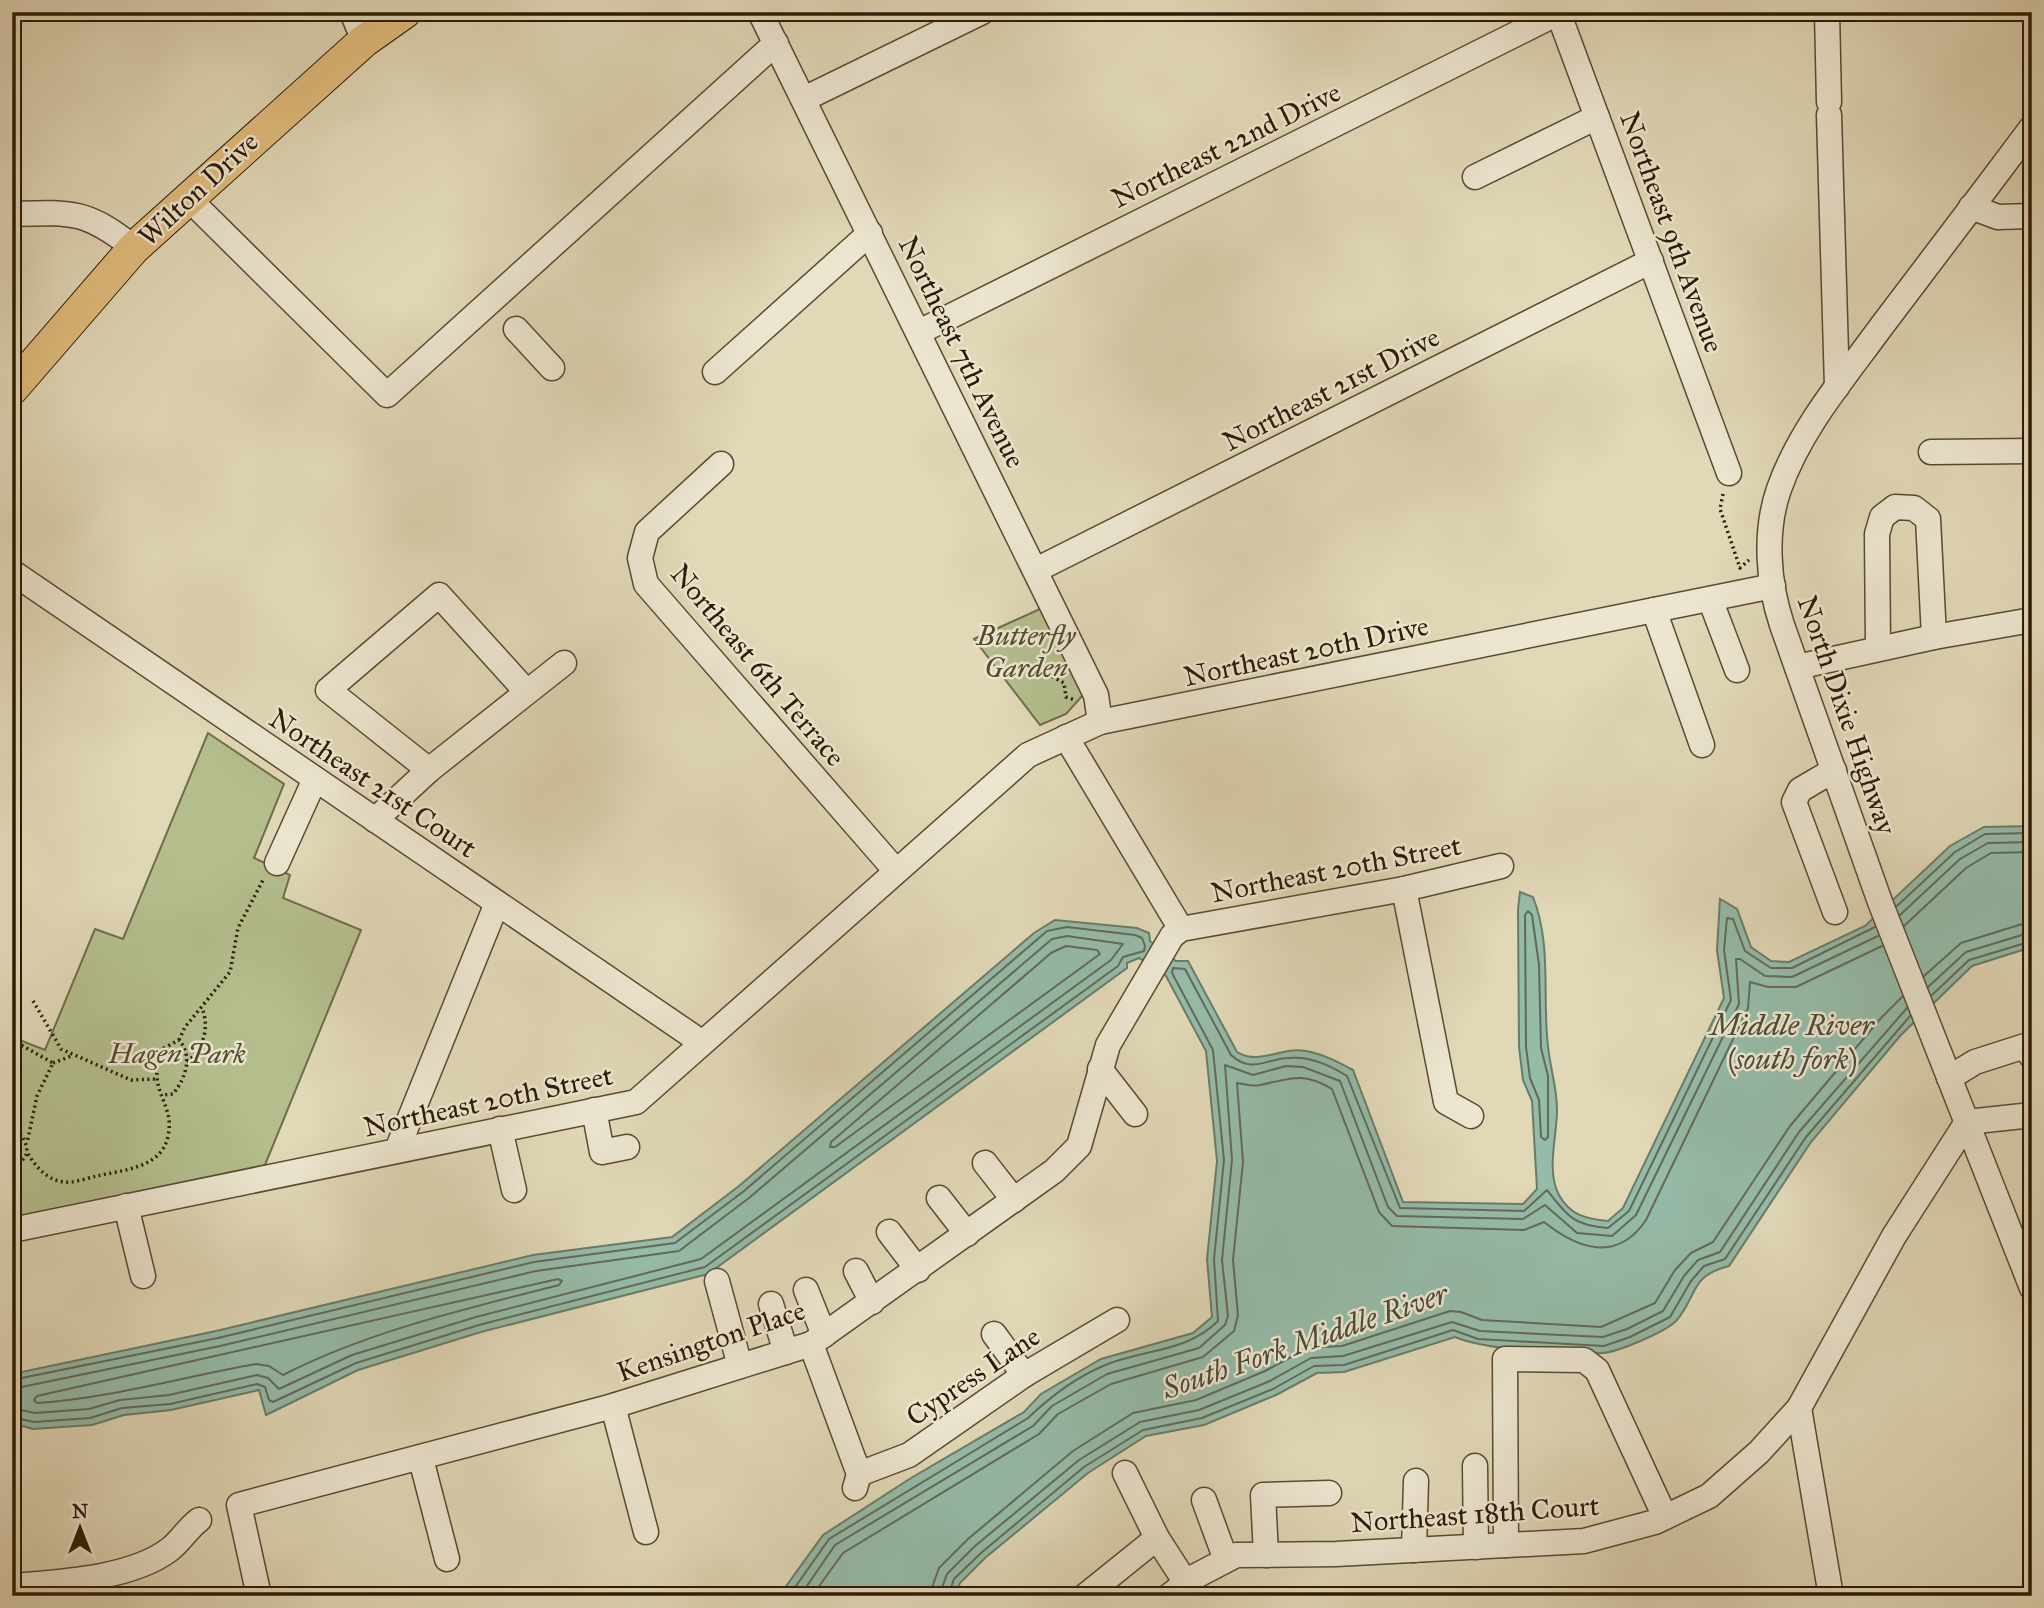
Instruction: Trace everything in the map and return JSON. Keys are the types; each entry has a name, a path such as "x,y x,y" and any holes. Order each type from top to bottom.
{"main road":[{"name":"Wilton Drive","path":"12,389 134,248 187,197 364,41 405,12"}],"street":[{"path":"352,12 364,41"},
{"name":"Northeast 7th Avenue","path":"760,12 1037,570 1096,695 1100,722"},
{"path":"804,99 982,12"},
{"name":"Northeast 9th Avenue","path":"1559,12 1729,472"},
{"name":"Northeast 22nd Drive","path":"919,332 1559,12"},
{"path":"1827,12 1837,387"},
{"path":"187,197 387,396 776,43"},
{"path":"1475,177 1597,117"},
{"name":"North Dixie Highway","path":"2032,127 1837,387 1802,438 1779,490 1770,535 1773,586 1778,611 1797,667 1880,902 1924,1017 2025,1250 2032,1288"},
{"path":"1972,207 1997,216 2032,216"},
{"path":"12,214 81,214 106,226 134,248"},
{"path":"715,372 870,233"},
{"name":"Northeast 21st Drive","path":"1037,570 1651,261"},
{"path":"516,329 552,368"},
{"path":"1931,452 2032,452"},
{"name":"Northeast 6th Terrace","path":"721,464 647,532 640,558 646,584 896,871"},
{"path":"1878,648 1877,534 1882,517 1895,507 1914,508 1928,519 1934,636"},
{"name":"Northeast 21st Court","path":"12,572 701,1042"},
{"name":"Northeast 20th Drive","path":"896,871 1028,755 1100,722 1773,586"},
{"path":"429,770 328,690 439,595 526,691"},
{"path":"1710,599 1737,670"},
{"path":"1654,610 1702,745"},
{"path":"1797,667 1934,636 2032,620"},
{"path":"375,820 429,770 564,663"},
{"path":"1066,737 1181,929"},
{"path":"1834,770 1800,790 1794,802 1835,912"},
{"path":"277,863 315,779"},
{"name":"Northeast 20th Street","path":"1181,929 1404,889 1501,866"},
{"name":"Northeast 20th Street","path":"12,1230 636,1101 896,871"},
{"path":"1404,889 1446,1101 1471,1116"},
{"path":"397,1150 497,903"},
{"name":"Kensington Place","path":"259,1596 239,1505 421,1459 613,1406 786,1352 818,1340 918,1270 1054,1171 1079,1146 1108,1045 1172,936 1181,929"},
{"path":"1949,1078 1975,1062 2025,1046 2032,1057"},
{"path":"1100,1069 1135,1114"},
{"path":"594,1110 593,1154 626,1147"},
{"path":"1968,1122 2032,1115"},
{"name":"Northeast 18th Court","path":"1177,1590 1236,1555 1414,1550 1584,1541 1665,1517 1709,1496 1759,1452 1799,1408 1894,1236 1968,1122"},
{"path":"500,1129 514,1190"},
{"path":"985,1163 1014,1200"},
{"path":"939,1198 967,1234"},
{"path":"126,1206 143,1276"},
{"path":"889,1232 918,1270"},
{"path":"856,1271 872,1302"},
{"path":"717,1281 740,1366"},
{"path":"806,1290 818,1340"},
{"path":"771,1304 786,1352"},
{"name":"Cypress Lane","path":"818,1340 857,1482 909,1455 1024,1375 1117,1320"},
{"path":"994,1334 1024,1375"},
{"path":"1506,1545 1505,1359 1584,1360 1597,1370 1665,1517"},
{"path":"613,1406 646,1532"},
{"path":"1799,1408 1831,1596"},
{"path":"421,1459 447,1559"},
{"path":"1475,1466 1476,1547"},
{"path":"1125,1473 1157,1538 1177,1590"},
{"path":"1414,1550 1416,1481"},
{"path":"1266,1555 1263,1496 1329,1493"},
{"path":"1204,1500 1226,1560"},
{"path":"12,1586 134,1569 170,1549 183,1532 200,1520"},
{"path":"1085,1596 1157,1538"}],"path":[{"path":"1729,472 1720,509 1740,568 1753,556"},
{"path":"1028,663 1064,683 1066,697 1078,701 1096,695"},
{"path":"73,1056 53,1063 37,1096 27,1143 28,1154 44,1173 67,1182 137,1167 163,1150 168,1137 163,1095 156,1079 164,1048 178,1040 185,1027 230,972 238,928 268,871 277,863"},
{"path":"33,1001 61,1049 131,1080 156,1079"},
{"path":"163,1095 173,1094 187,1062 195,1055 206,1030 202,1008"},
{"path":"12,1040 53,1063"},
{"path":"178,1040 184,1046 187,1062"},
{"path":"12,1126 27,1143"},
{"path":"12,1164 24,1159 28,1154"}],"green space":[{"name":"Butterfly Garden","path":"1042,608 1083,695 1066,714 1040,725 974,639"},
{"name":"Hagen Park","path":"208,733 284,784 254,858 290,875 283,898 361,930 265,1165 12,1218 12,1037 45,1050 95,929 123,939"}],"water":[{"path":"2032,826 2032,947 1972,966 1900,1036 1811,1142 1729,1266 1716,1270 1700,1281 1676,1321 1652,1336 1603,1353 1527,1351 1469,1342 1455,1337 1344,1372 1317,1373 1276,1395 1204,1425 1146,1436 1088,1473 985,1558 960,1583 954,1596 779,1596 823,1535 911,1478 1024,1412 1041,1394 1101,1359 1193,1333 1212,1317 1207,1259 1217,1161 1206,1051 1166,976 1139,958 1127,963 1127,968 708,1274 481,1332 358,1370 266,1415 259,1390 171,1410 124,1415 92,1425 33,1429 12,1423 12,1374 216,1331 533,1255 672,1237 739,1186 1034,933 1055,920 1137,928 1149,933 1150,941 1176,961 1188,961 1237,1052 1246,1056 1262,1057 1288,1051 1306,1051 1324,1056 1353,1070 1403,1202 1523,1204 1537,1189 1532,1101 1523,1080 1519,1047 1518,909 1520,892 1533,897 1543,934 1546,1027 1557,1102 1553,1164 1555,1186 1563,1202 1574,1212 1608,1221 1623,1208 1724,998 1717,950 1720,899 1737,909 1751,947 1771,961 1789,962 1865,926 1950,846 1984,827"}],"water label":[{"name":"Middle River (south fork)","path":"1792,1042"},
{"name":"South Fork Middle River","path":"1305,1341"}]}
